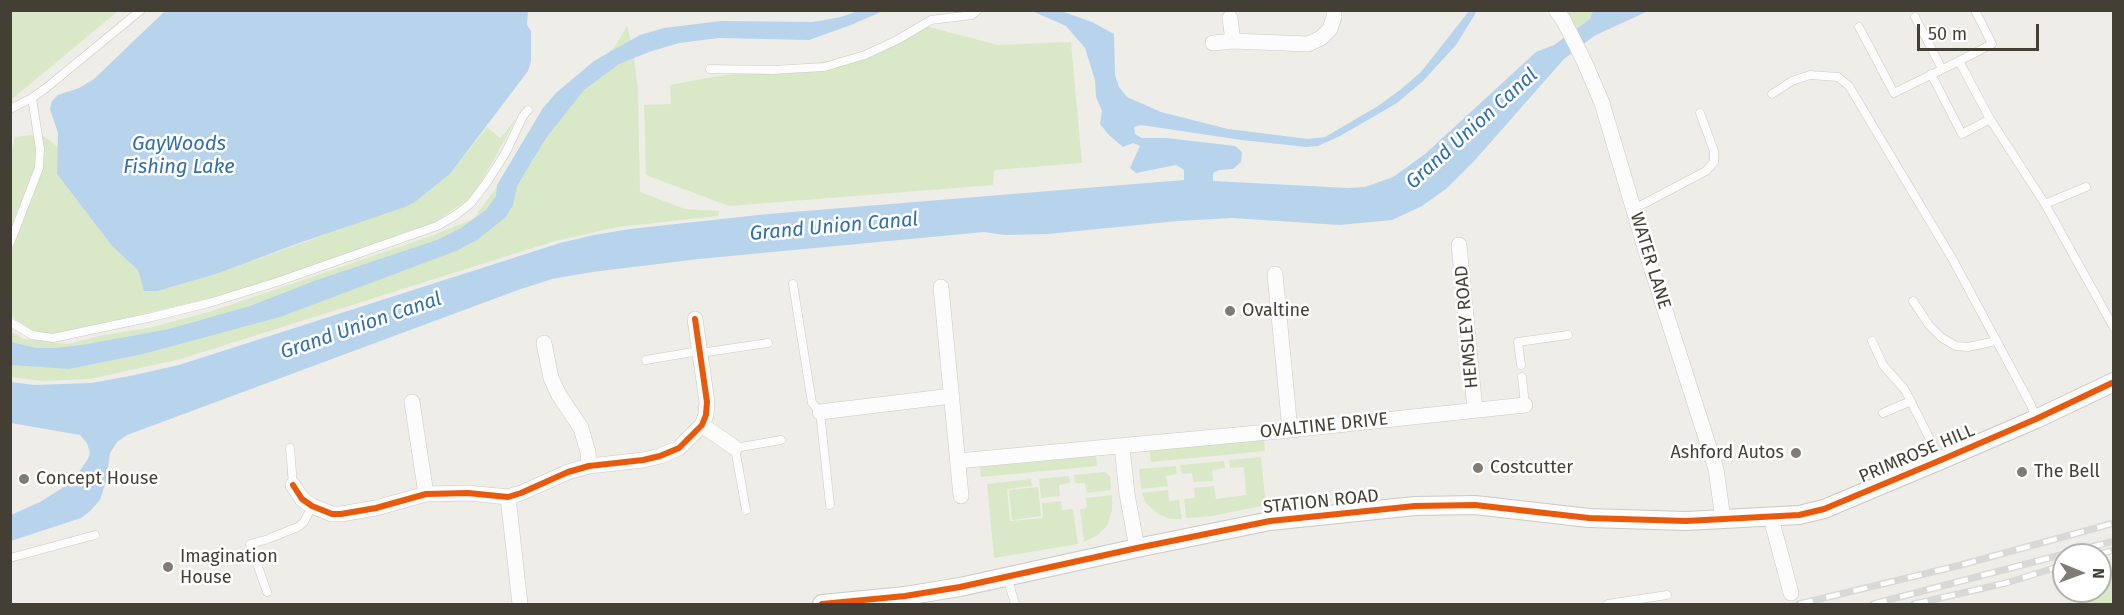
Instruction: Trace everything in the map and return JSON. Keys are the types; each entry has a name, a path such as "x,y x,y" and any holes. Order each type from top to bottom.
{"street":[{"path":"1213,43 1233,41 1308,44 1321,38 1330,29 1334,10"},
{"path":"1230,14 1233,41"},
{"name":"WATER LANE","path":"1560,16 1584,61 1602,103 1689,390 1716,470 1723,519"},
{"name":"HEMSLEY ROAD","path":"1459,245 1474,410"},
{"path":"1275,274 1290,430"},
{"path":"941,287 961,496"},
{"path":"293,485 302,498 312,506 332,514 341,514 376,508 426,494 468,493 508,496 589,466 660,456 679,448 702,425 706,415 707,402 695,319"},
{"path":"544,344 551,378 559,395 581,428 589,466"},
{"name":"PRIMROSE HILL","path":"1723,519 1771,518 1824,509 2036,419 2114,381"},
{"path":"820,412 952,396"},
{"path":"412,402 426,494"},
{"name":"OVALTINE DRIVE","path":"958,461 1525,405"},
{"path":"702,425 735,448"},
{"path":"1122,446 1127,494 1137,548"},
{"path":"508,496 520,604"},
{"name":"STATION ROAD","path":"822,604 905,596 1007,577 1270,521 1415,507 1475,504 1589,518 1686,521 1723,519"},
{"path":"1771,518 1791,593"}],"lane":[{"path":"10,109 32,98 141,10"},
{"path":"710,69 772,70 824,67 865,55 931,20 972,15 978,10"},
{"path":"1859,27 1894,93 1992,44 1975,10"},
{"path":"1915,17 1942,69"},
{"path":"1959,61 1990,119 2045,204 2114,328"},
{"path":"1931,74 1962,134 1990,119"},
{"path":"1772,94 1792,81 1810,75 1838,77 1849,86 1953,260 2036,419"},
{"path":"10,243 39,168 40,149 32,98"},
{"path":"10,322 32,336 53,338 66,336 209,303 277,282 436,226 471,203 501,159 528,110"},
{"path":"1634,209 1706,171 1714,162 1714,151 1700,113"},
{"path":"2045,204 2086,187"},
{"path":"792,284 812,403 820,412 830,505"},
{"path":"1913,301 1929,325 1942,338 1956,345 1968,347 1996,341"},
{"path":"1521,364 1518,342 1568,335"},
{"path":"1872,340 1883,365 1905,390 1941,460"},
{"path":"646,360 768,343"},
{"path":"1522,377 1525,405"},
{"path":"1883,413 1911,401"},
{"path":"746,510 735,448 781,440"},
{"path":"290,448 293,485"},
{"path":"267,592 250,544 298,527 304,522 312,506"},
{"path":"10,558 95,535"},
{"path":"1007,577 1015,604"},
{"path":"1608,604 1667,595"}],"green space":[{"path":"11,10 118,10 118,11 11,100"},
{"path":"1568,11 1593,12 1590,19 1575,30"},
{"path":"627,26 633,49 638,90 640,192 685,209 719,211 718,216 618,227 555,241 181,359 90,379 41,381 11,377 10,331 24,339 67,344 153,327 212,311 434,235 473,219 557,107 615,46"},
{"path":"925,26 998,45 1071,42 1082,163 994,170 993,185 729,206 646,175 644,105 671,104 670,85 857,57"},
{"path":"516,119 470,198 435,222 275,279 207,299 65,332 52,334 33,331 11,314 10,160 15,137 31,135 45,137 58,147 57,174 112,246 138,270 144,290 158,291 219,273 415,202 450,174 487,127 500,138"},
{"path":"1264,439 1265,451 1151,462 1149,450"},
{"path":"1096,456 1097,466 981,477 980,467"},
{"path":"1261,457 1266,505 1212,516 1186,518 1184,499 1195,498 1194,488 1214,486 1216,499 1246,495 1244,467 1230,468 1229,460"},
{"path":"1224,461 1225,468 1212,470 1213,481 1193,482 1192,473 1182,474 1180,465"},
{"path":"1176,466 1177,474 1166,476 1168,486 1141,489 1139,469"},
{"path":"1105,472 1110,476 1111,490 1087,493 1085,483 1075,483 1074,475"},
{"path":"1069,476 1070,483 1059,485 1060,496 1041,498 1039,479"},
{"path":"1031,479 1032,486 1007,489 1010,521 1043,518 1042,503 1061,501 1062,510 1073,509 1078,544 994,558 987,484"},
{"path":"1038,487 1041,516 1012,520 1009,490"},
{"path":"1168,490 1169,501 1179,500 1182,519 1170,519 1158,514 1145,502 1142,493"},
{"path":"1112,495 1112,510 1108,524 1098,535 1084,542 1080,509 1087,508 1086,498"},
{"path":"2112,572 2113,604 2089,604 2112,603"}],"water":[{"path":"861,10 883,11 809,40 719,38 679,43 619,64 584,90 546,138 517,186 513,205 506,217 477,240 456,251 280,317 143,354 69,369 11,365 11,342 36,348 55,348 169,329 250,306 314,281 437,240 461,228 486,210 496,196 497,185 543,108 556,93 594,61 640,35 664,28 721,21 813,22 841,17"},
{"name":"GayWoods Fishing Lake","path":"165,11 528,11 527,25 531,31 531,61 528,71 450,174 415,202 219,273 158,291 144,291 138,270 112,246 57,174 58,133 50,109 52,101 58,95 79,88 94,79"},
{"name":"Grand Union Canal","path":"1032,11 1061,11 1092,22 1114,34 1115,75 1119,87 1127,97 1161,112 1228,129 1308,139 1325,137 1378,106 1400,90 1421,72 1469,11 1477,11 1456,45 1423,81 1397,103 1318,146 1306,147 1242,140 1141,125 1134,127 1135,134 1142,138 1166,138 1235,146 1242,152 1241,162 1233,169 1213,173 1213,181 1348,188 1365,187 1393,177 1425,154 1536,52 1554,45 1590,19 1593,11 1648,11 1594,36 1564,59 1475,160 1446,189 1422,206 1392,220 1340,225 1232,218 1048,234 1005,235 984,232 699,259 552,279 127,435 117,442 110,453 106,481 100,500 89,512 81,518 11,541 11,515 40,502 72,482 90,453 87,443 80,435 11,423 11,382 34,385 91,383 179,365 560,243 594,235 768,214 1184,180 1184,170 1176,165 1136,173 1130,168 1140,146 1133,143 1123,147 1100,124 1102,111 1096,97 1095,80 1085,48 1066,26"}],"railway":[{"path":"1799,604 1957,566 2114,523"},
{"path":"1873,604 2114,541"},
{"path":"1914,604 2006,583 2052,569"}],"cycle path":[{"path":"293,485 302,499 312,506 332,514 341,514 376,508 426,494 468,493 508,497 568,472 589,466 660,456 679,448 702,425 706,415 707,402 695,319"},
{"path":"822,604 905,596 960,587 1270,521 1415,506 1475,505 1589,518 1686,521 1799,515 1824,509 1941,460 2114,382"}],"place":[{"name":"Ovaltine","path":"1230,311"},
{"name":"Ashford Autos","path":"1796,453"},
{"name":"Costcutter","path":"1478,468"},
{"name":"The Bell","path":"2022,472"},
{"name":"Concept House","path":"24,479"},
{"name":"Imagination House","path":"168,567"}]}
